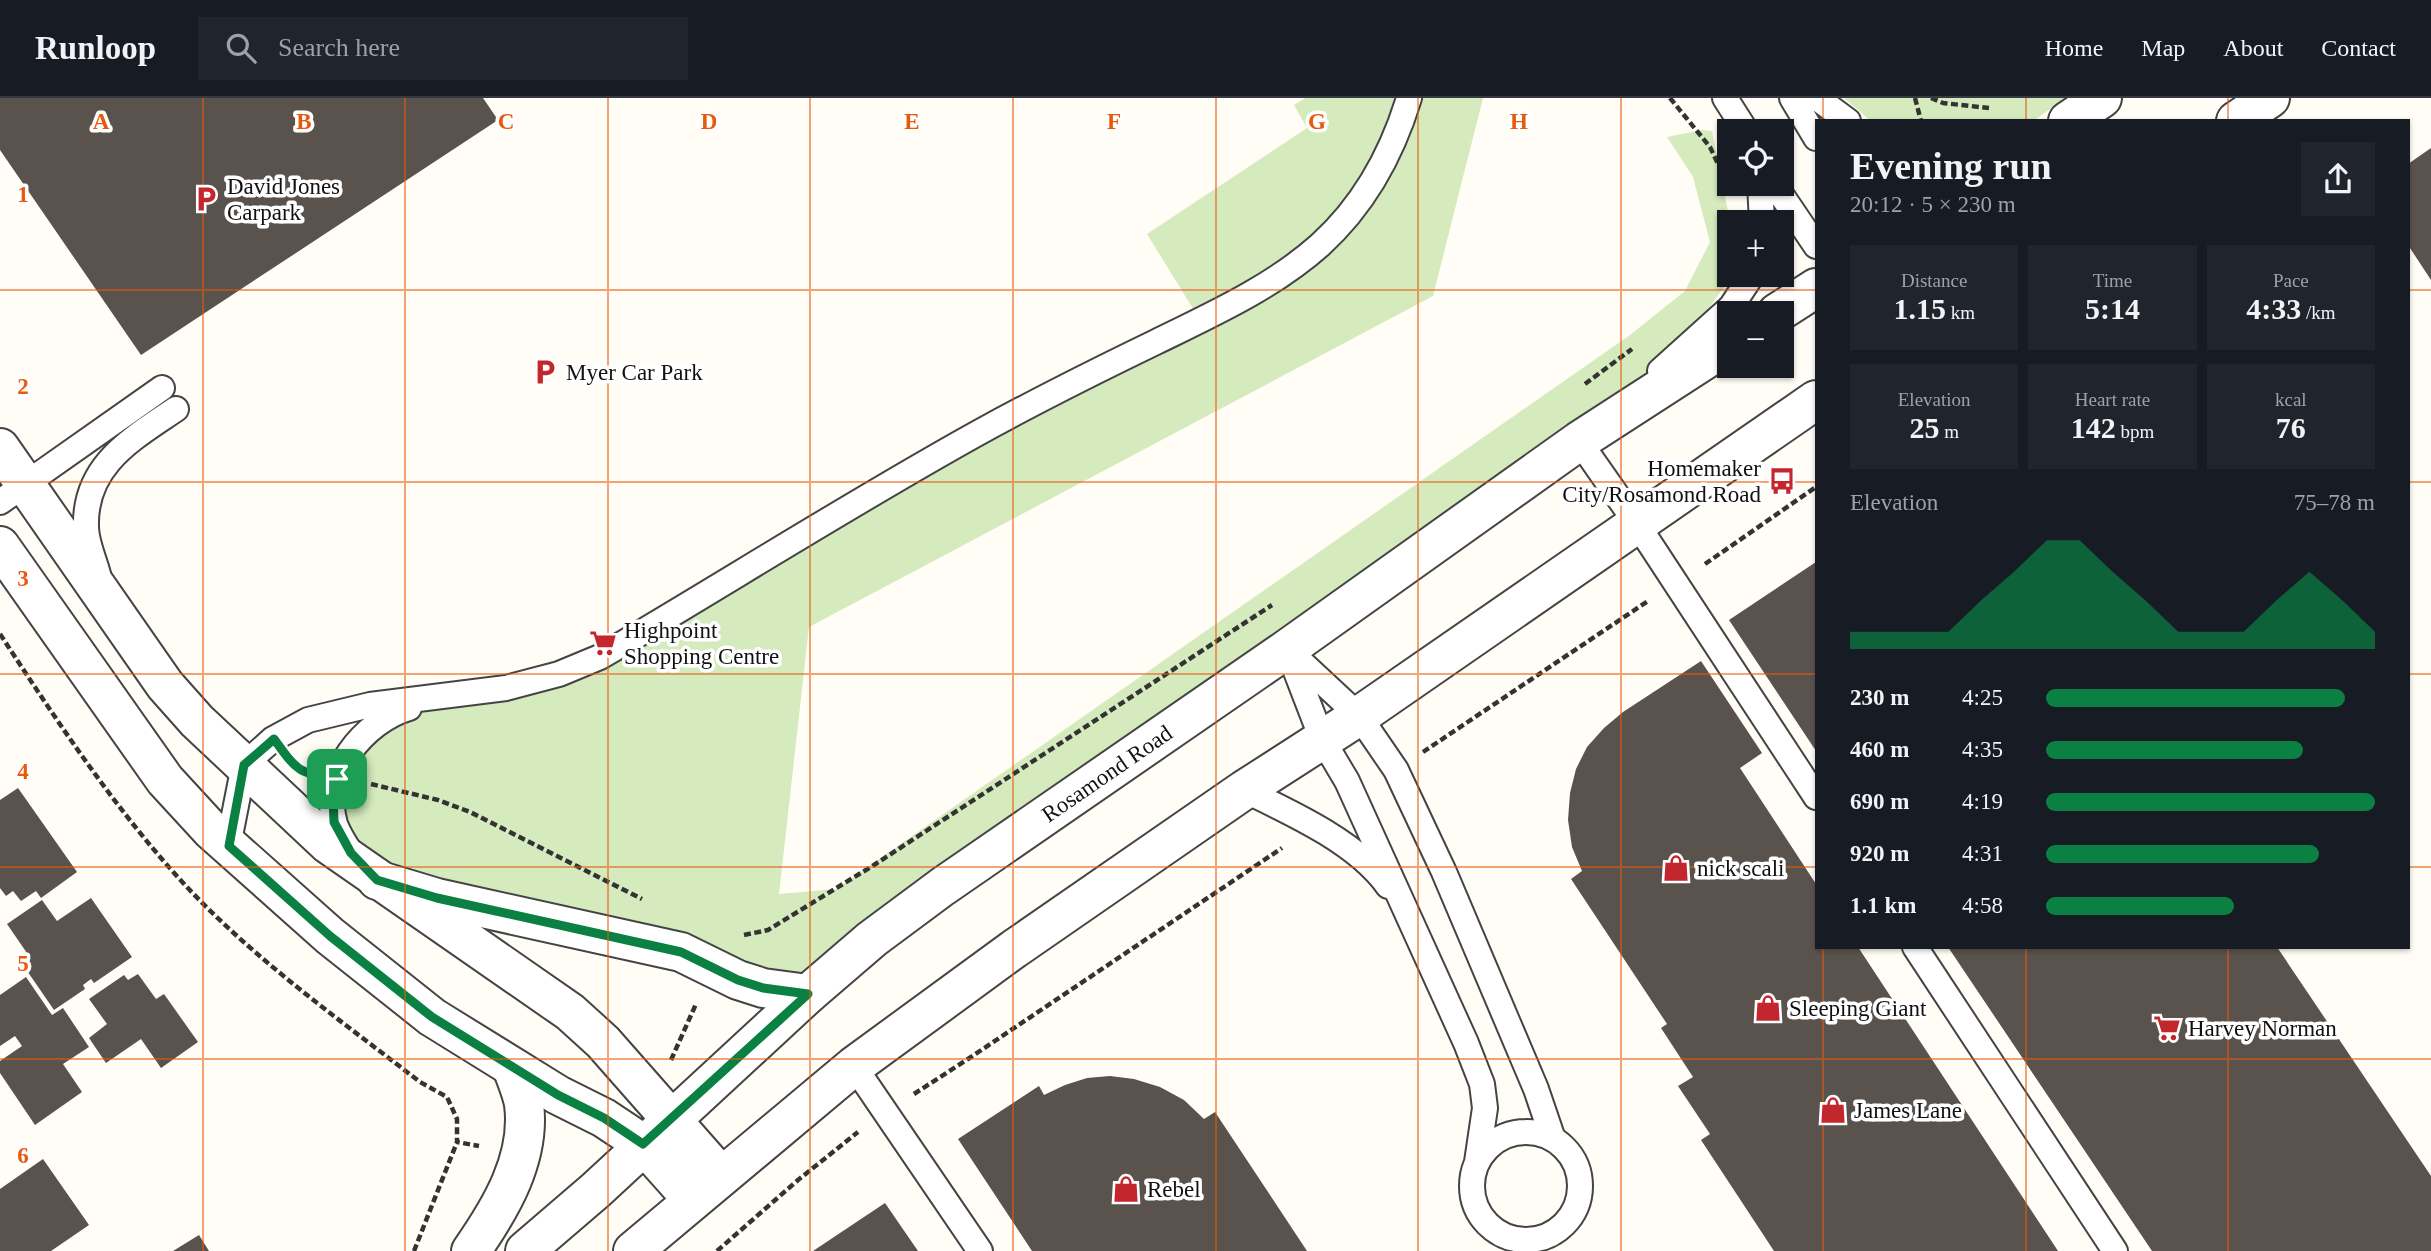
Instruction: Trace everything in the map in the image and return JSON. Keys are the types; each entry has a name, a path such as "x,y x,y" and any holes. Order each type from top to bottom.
{"street":[{"path":"2071,119 2102,98"},
{"path":"2239,119 2270,98"},
{"path":"1794,302 1815,289"},
{"name":"Rosamond Road","path":"525,1251 596,1190 808,994 872,939 942,887 1287,649 1579,440 1717,352"},
{"path":"633,1251 854,1066 1014,949 1244,790 1359,716 1815,401"},
{"path":"0,448 12,493 109,604 165,685 197,721 328,844 518,974 570,1012 603,1042 657,1132 707,1188"},
{"path":"0,546 165,780 229,846 330,936 432,1017 558,1095 604,1118 657,1132"},
{"path":"377,880 437,898 681,952 738,980 763,988 808,994"},
{"path":"471,1251 508,1192 521,1154 523,1102 512,1067"}],"lane":[{"path":"229,846 244,765 274,739 308,720 370,705 506,688 559,674 600,657 977,433 1269,283 1320,245 1348,215 1377,177 1399,131 1409,98"},
{"path":"1725,98 1738,119"},
{"path":"1792,98 1815,136"},
{"path":"1817,98 1845,119"},
{"path":"1782,196 1815,245"},
{"path":"1746,287 1718,320 1579,440 1815,795"},
{"path":"12,493 162,388"},
{"path":"109,604 86,529 90,490 109,460 124,444 176,409"},
{"path":"1287,649 1359,716 1396,770 1444,872 1536,1089 1553,1139"},
{"path":"1287,649 1322,739 1347,781 1482,1084 1485,1108 1471,1188 1475,1205 1483,1220 1496,1232 1513,1239 1530,1241 1549,1237 1564,1226 1576,1211 1581,1193 1580,1175 1573,1158 1553,1139 1539,1133 1510,1134 1496,1140 1477,1162"},
{"path":"377,880 351,853 334,822 333,796 340,768 354,745 376,724 401,710 450,697"},
{"path":"1244,790 1297,815 1354,852 1378,872 1410,918"},
{"path":"1916,949 2116,1251"},
{"path":"854,1066 980,1251"}],"path":[{"path":"1671,98 1710,147 1717,162"},
{"path":"1915,98 1920,119"},
{"path":"1931,98 1942,103 1989,108"},
{"path":"1583,385 1637,345"},
{"path":"1396,770 1815,488"},
{"path":"737,936 768,930 814,902 1040,759 1275,603"},
{"path":"337,779 404,791 449,804 516,834 652,904"},
{"path":"717,1251 798,1180 885,1112 1314,826"},
{"path":"414,1251 457,1142"}],"green space":[{"path":"1305,98 1483,98 1433,296 809,627 779,894 836,889 1630,335 1685,291 1710,242 1693,177 1667,137 1702,130 1712,131 1717,156 1717,196 1725,196 1728,210 1717,210 1717,287 1724,287 1709,308 1579,441 808,994 437,898 341,837 340,768 401,710 559,674 1200,320 1147,234 1307,128 1294,105"},
{"path":"1844,98 2066,98 2036,119 1869,119"}],"building":[{"name":"David Jones Carpark","path":"0,98 483,98 498,120 141,355 0,150"},
{"path":"2431,148 2431,280 2410,248 2410,163"},
{"path":"1815,563 1815,749 1729,620"},
{"path":"1701,661 1762,753 1740,768 1815,882 1815,949 1859,949 2058,1251 1774,1251 1701,1140 1710,1134 1678,1086 1693,1077 1661,1028 1667,1024 1571,879 1582,871 1572,847 1568,820 1570,793 1576,769 1587,747 1623,712"},
{"path":"18,788 77,872 41,898 36,891 21,901 13,891 6,896 0,888 0,800"},
{"path":"91,898 132,957 94,983 91,979 83,985 85,989 54,1010 21,962 29,956 7,924 42,900 57,921"},
{"name":"Harvey Norman","path":"1949,949 2278,949 2431,1176 2431,1251 2152,1251"},
{"path":"138,974 156,999 164,994 198,1042 161,1068 141,1039 106,1063 89,1038 107,1024 89,999 124,975 128,980"},
{"path":"26,977 52,1015 63,1008 89,1047 63,1064 82,1092 35,1125 0,1073 0,1061 22,1046 15,1036 0,1046 0,995"},
{"path":"1110,1076 1134,1079 1160,1087 1184,1100 1204,1119 1215,1112 1307,1251 1032,1251 958,1139 1039,1086 1044,1095 1087,1078"},
{"path":"43,1159 89,1225 51,1251 0,1251 0,1189"},
{"path":"885,1203 918,1251 813,1251"},
{"path":"199,1235 209,1251 173,1251"}],"place":[{"name":"David Jones Carpark","path":"206,199"},
{"name":"Myer Car Park","path":"545,372"},
{"name":"Homemaker City/Rosamond Road","path":"1782,481"},
{"name":"Highpoint Shopping Centre","path":"603,643"},
{"name":"nick scali","path":"1676,868"},
{"name":"Sleeping Giant","path":"1768,1008"},
{"name":"Harvey Norman","path":"2167,1028"},
{"name":"James Lane","path":"1833,1110"},
{"name":"Rebel","path":"1126,1189"}],"route":[{"path":"274,739 301,772 337,779 333,796 334,822 351,853 377,880 437,898 681,952 738,980 763,988 808,994 643,1144 604,1118 558,1095 432,1017 330,936 229,846 244,765 274,739"}]}
